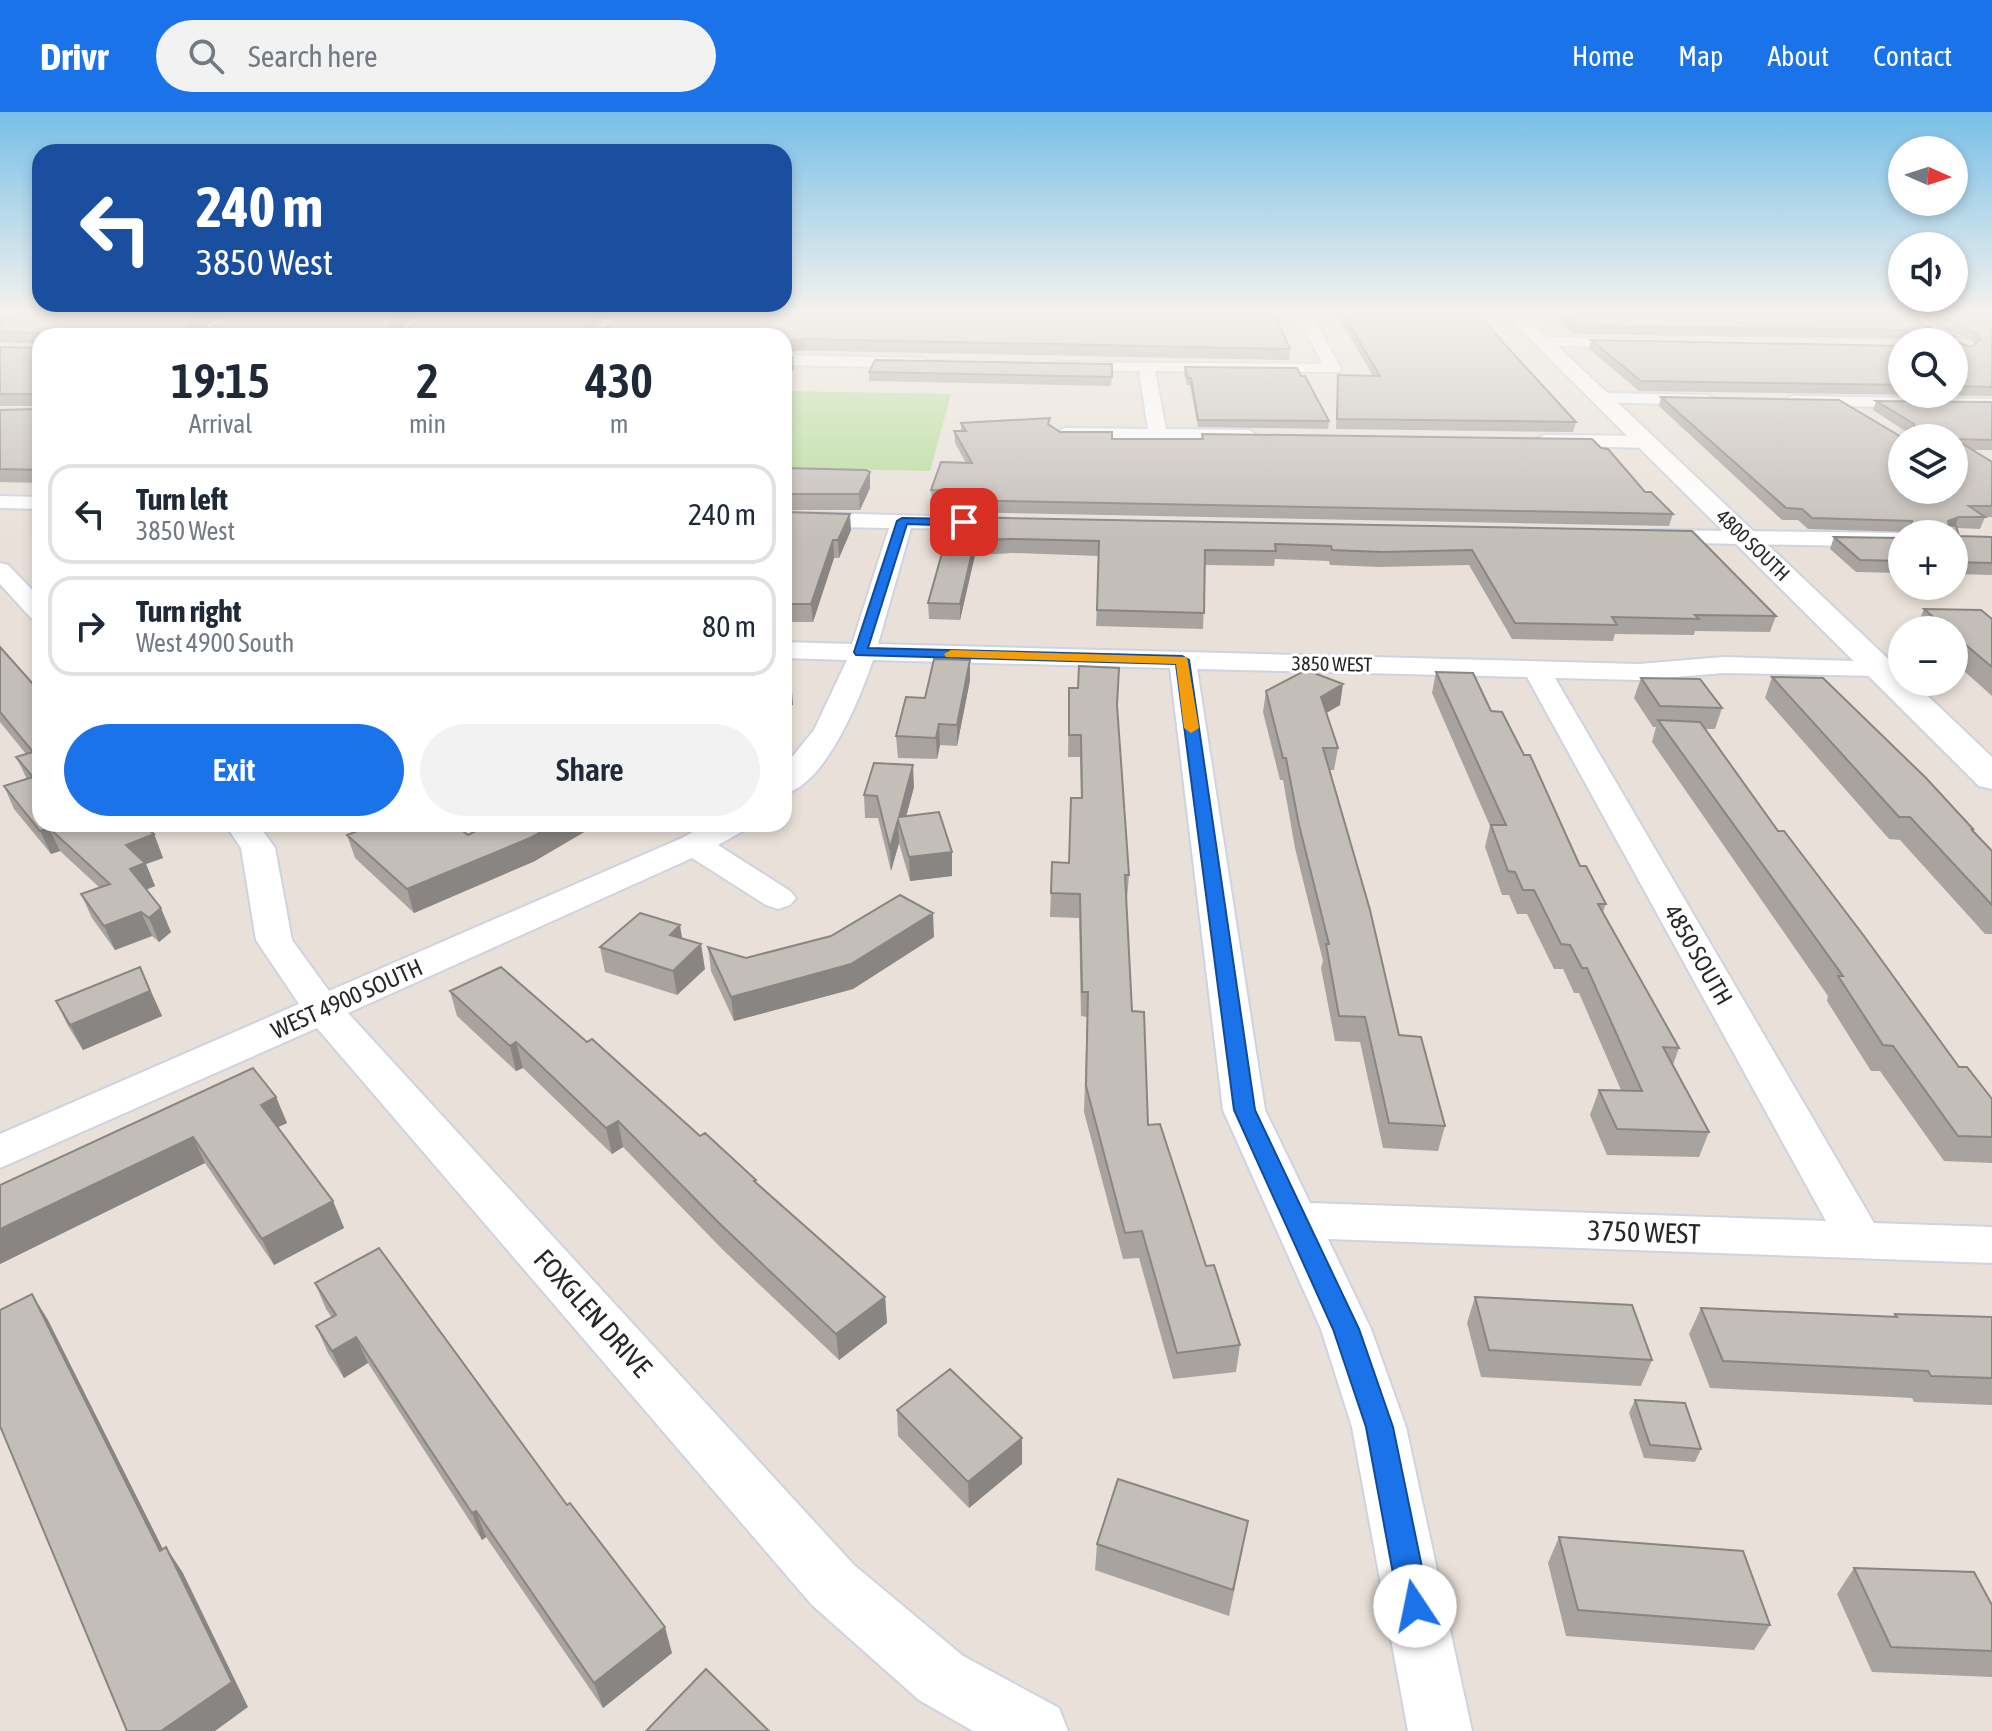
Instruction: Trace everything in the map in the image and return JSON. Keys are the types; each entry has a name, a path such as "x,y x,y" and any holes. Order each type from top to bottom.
{"street":[{"path":"1150,389 1158,435"},
{"name":"4800 SOUTH","path":"1591,389 1992,778"},
{"path":"1601,398 1719,400"},
{"path":"1780,401 1992,404"},
{"path":"1841,402 1877,425"},
{"path":"1060,434 1267,437"},
{"path":"1532,441 1647,442"},
{"path":"792,519 1012,523"},
{"path":"792,777 822,745 842,710 902,521"},
{"path":"1624,537 1888,540"},
{"path":"0,570 32,604"},
{"name":"3850 WEST","path":"792,650 1639,672 1724,665 1879,668"},
{"path":"1182,660 1244,1110 1346,1329 1379,1427 1440,1731"},
{"name":"4850 SOUTH","path":"1536,669 1860,1240"},
{"name":"FOXGLEN DRIVE","path":"247,832 258,848 274,940 323,1010 833,1585 941,1678 1036,1731"},
{"name":"WEST 4900 SOUTH","path":"0,1152 694,845 717,832"},
{"path":"694,845 778,898"},
{"name":"3750 WEST","path":"1295,1220 1992,1245"}],"green space":[{"path":"792,391 951,394 930,471 792,468"}],"building":[{"path":"0,389 32,389 32,394 0,394"},
{"path":"1193,389 1312,389 1329,421 1198,420"},
{"path":"1338,389 1545,389 1576,422 1337,419"},
{"path":"1661,397 1839,400 1888,429 1888,504 1968,504 1968,447 1992,462 1992,506 1969,506 1985,517 1951,520 1812,518 1802,509 1786,508"},
{"path":"1876,401 1888,401 1888,408 1968,408 1968,402 1992,402 1992,440 1968,439 1968,424 1914,424"},
{"path":"32,409 32,470 0,469 0,410"},
{"path":"1050,418 1048,424 1060,432 1112,432 1112,439 1203,439 1202,434 1592,439 1601,448 1608,449 1645,492 1651,492 1673,514 956,500 959,491 931,490 941,462 972,463 954,431 966,431 961,423"},
{"path":"792,468 866,470 870,472 859,494 792,494"},
{"path":"792,512 850,514 838,540 833,540 811,604 792,604"},
{"path":"950,517 1692,531 1776,616 1695,615 1699,619 1612,617 1617,625 1515,623 1472,550 1382,552 1275,544 1276,551 1205,550 1204,613 1097,610 1099,541 1013,539 975,540 960,604 928,603"},
{"path":"1968,536 1992,537 1992,563 1968,562"},
{"path":"1834,537 1888,538 1888,561 1860,560"},
{"path":"1924,609 1981,610 1992,619 1992,667 1968,647 1968,616 1932,616"},
{"path":"0,647 32,683 32,751 0,712"},
{"path":"934,659 970,660 957,725 939,724 936,738 896,736 906,697 925,698"},
{"path":"1079,666 1119,668 1117,705 1129,875 1125,875 1132,1011 1144,1012 1148,1125 1160,1124 1206,1266 1214,1265 1240,1345 1177,1353 1142,1231 1125,1233 1086,1086 1088,992 1082,992 1080,894 1051,893 1052,862 1069,863 1071,798 1082,798 1081,735 1069,735 1069,688 1078,688"},
{"path":"1306,670 1343,684 1321,697 1338,748 1323,748 1370,910 1399,1035 1421,1037 1445,1126 1389,1123 1365,1017 1339,1016 1326,944 1329,944 1299,825 1286,758 1283,758 1266,691"},
{"path":"1436,672 1473,673 1491,711 1502,712 1524,755 1530,755 1580,866 1586,866 1606,904 1598,904 1679,1048 1663,1047 1709,1132 1617,1129 1599,1090 1642,1091 1587,968 1582,968 1570,945 1561,944 1534,890 1523,890 1515,872 1508,871 1491,825 1506,825"},
{"path":"1772,677 1823,678 1926,778 1992,851 1992,905 1910,817 1899,817"},
{"path":"1641,678 1700,679 1722,708 1660,706"},
{"path":"1658,720 1700,722 1778,831 1784,831 1959,1067 1967,1067 1992,1099 1992,1137 1958,1136 1893,1046 1883,1045 1838,976 1843,976"},
{"path":"32,752 32,776 16,757"},
{"path":"874,763 913,765 899,817 939,812 952,852 909,857 898,820 890,848 877,796 864,795"},
{"path":"32,777 32,821 4,786"},
{"path":"53,832 154,834 126,845 145,863 130,869 161,908 149,918 141,912 104,926 81,894 110,884"},
{"path":"355,832 464,832 468,835 474,832 540,832 407,889 347,835"},
{"path":"900,895 933,913 851,964 731,997 708,947 746,958 831,936"},
{"path":"640,913 680,925 670,935 701,944 673,971 600,947"},
{"path":"140,967 150,991 70,1025 56,1001"},
{"path":"501,967 587,1042 592,1039 700,1136 705,1133 754,1181 885,1297 836,1334 618,1121 606,1128 516,1042 510,1046 450,991"},
{"path":"253,1068 276,1097 261,1105 333,1201 262,1239 193,1137 0,1229 0,1185"},
{"path":"379,1248 567,1505 570,1503 665,1627 594,1683 476,1511 472,1513 356,1337 332,1351 316,1326 336,1315 315,1283"},
{"path":"32,1294 160,1551 166,1547 232,1682 161,1731 127,1731 0,1426 0,1310"},
{"path":"1475,1297 1632,1305 1652,1360 1489,1350"},
{"path":"1701,1308 1897,1317 1895,1314 1992,1317 1992,1378 1931,1376 1928,1371 1723,1361"},
{"path":"950,1369 1022,1438 968,1482 897,1410"},
{"path":"1635,1400 1685,1403 1701,1449 1650,1445"},
{"path":"1118,1479 1248,1521 1233,1590 1097,1544"},
{"path":"1559,1537 1743,1551 1770,1625 1578,1610"},
{"path":"1854,1568 1974,1572 1992,1605 1992,1651 1891,1647"},
{"path":"706,1669 769,1731 646,1731"}],"slow traffic":[{"path":"951,654 1182,660 1191,728"}],"route":[{"path":"964,522 902,521 861,652 1182,660 1244,1110 1346,1329 1379,1427 1415,1606"}]}
